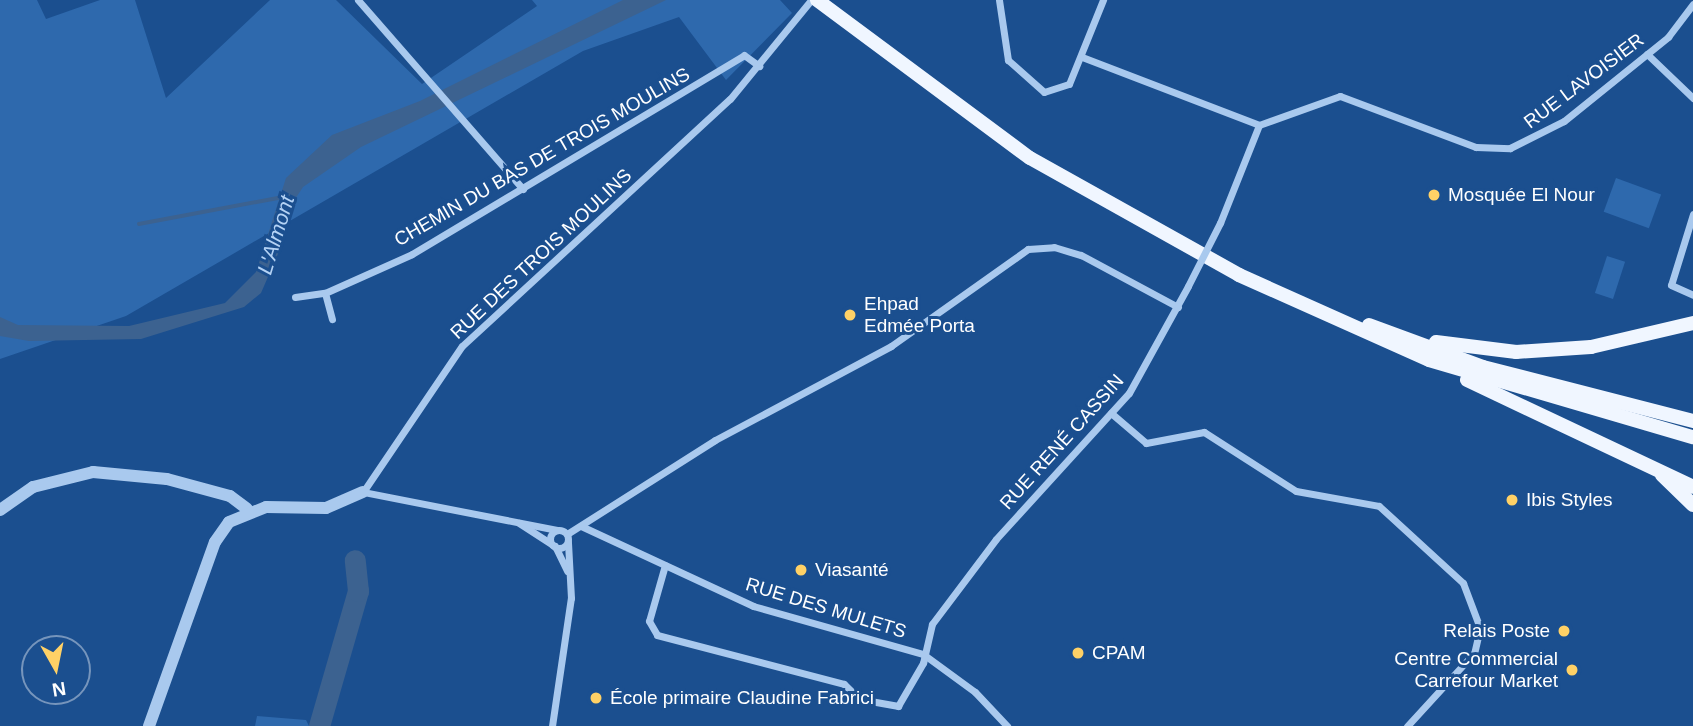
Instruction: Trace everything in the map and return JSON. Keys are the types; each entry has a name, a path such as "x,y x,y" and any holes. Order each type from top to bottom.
{"main road":[{"path":"817,0 834,7 946,90 1086,181 1222,256 1372,326 1483,367 1693,421"},
{"path":"834,7 953,106 1118,210 1239,275 1429,360 1693,487"},
{"path":"1372,326 1516,352 1591,348 1693,323"},
{"path":"1429,360 1693,438"},
{"path":"1647,463 1693,505"}],"street":[{"path":"358,0 439,87 523,189"},
{"name":"RUE DES TROIS MOULINS","path":"363,492 462,346 759,66 811,0"},
{"path":"999,0 1009,60 1044,92 1069,84 1103,0"},
{"name":"RUE LAVOISIER","path":"1259,125 1340,96 1468,144 1510,148 1547,134 1647,54 1693,4"},
{"path":"1647,54 1693,98"},
{"name":"CHEMIN DU BAS DE TROIS MOULINS","path":"295,297 325,293 412,254 744,55 759,66"},
{"path":"1082,57 1259,125"},
{"name":"RUE RENÉ CASSIN","path":"665,565 649,621 657,635 844,684 859,699 891,708 903,701 923,654 932,624 972,570 1142,375 1220,223 1259,125"},
{"path":"1693,215 1671,285 1693,295"},
{"path":"554,545 715,440 891,346 1028,249 1054,247 1081,255 1178,307"},
{"path":"325,293 332,319"},
{"path":"1111,413 1146,443 1204,432 1296,491 1379,506 1463,583 1480,628 1474,653 1407,726"},
{"path":"0,510 33,487 93,472 167,479 230,496 247,509 303,508 345,503 363,492 557,530 567,538 569,575 552,726"},
{"path":"149,726 215,542 247,509"},
{"path":"518,523 554,545 569,575"},
{"name":"RUE DES MULETS","path":"581,526 753,606 923,654 968,686 1007,726"},
{"path":"554,545 557,530"}],"shaded area":[{"path":"0,0 37,0 46,19 100,0 135,0 166,98 270,0 336,0 422,84 537,6 532,0 780,0 792,13 726,80 679,17 583,51 126,316 0,359"},
{"path":"1616,178 1661,194 1649,228 1604,212"},
{"path":"1607,256 1625,262 1613,299 1595,293"},
{"path":"257,716 306,720 309,726 255,726"}],"water":[{"name":"L'Almont","path":"623,0 666,0 361,147 303,187 286,213 281,247 261,293 244,307 141,339 29,341 0,336 0,317 18,325 129,326 225,303 256,272 286,178 332,135 420,101"}],"waterway":[{"name":"L'Almont","path":"139,224 278,198"},
{"path":"319,726 358,591 355,560"}],"place":[{"name":"Mosquée El Nour","path":"1434,195"},
{"name":"Ehpad Edmée Porta","path":"850,315"},
{"name":"Ibis Styles","path":"1512,500"},
{"name":"Viasanté","path":"801,570"},
{"name":"Relais Poste","path":"1564,631"},
{"name":"CPAM","path":"1078,653"},
{"name":"Centre Commercial Carrefour Market","path":"1572,670"},
{"name":"École primaire Claudine Fabrici","path":"596,698"}]}
